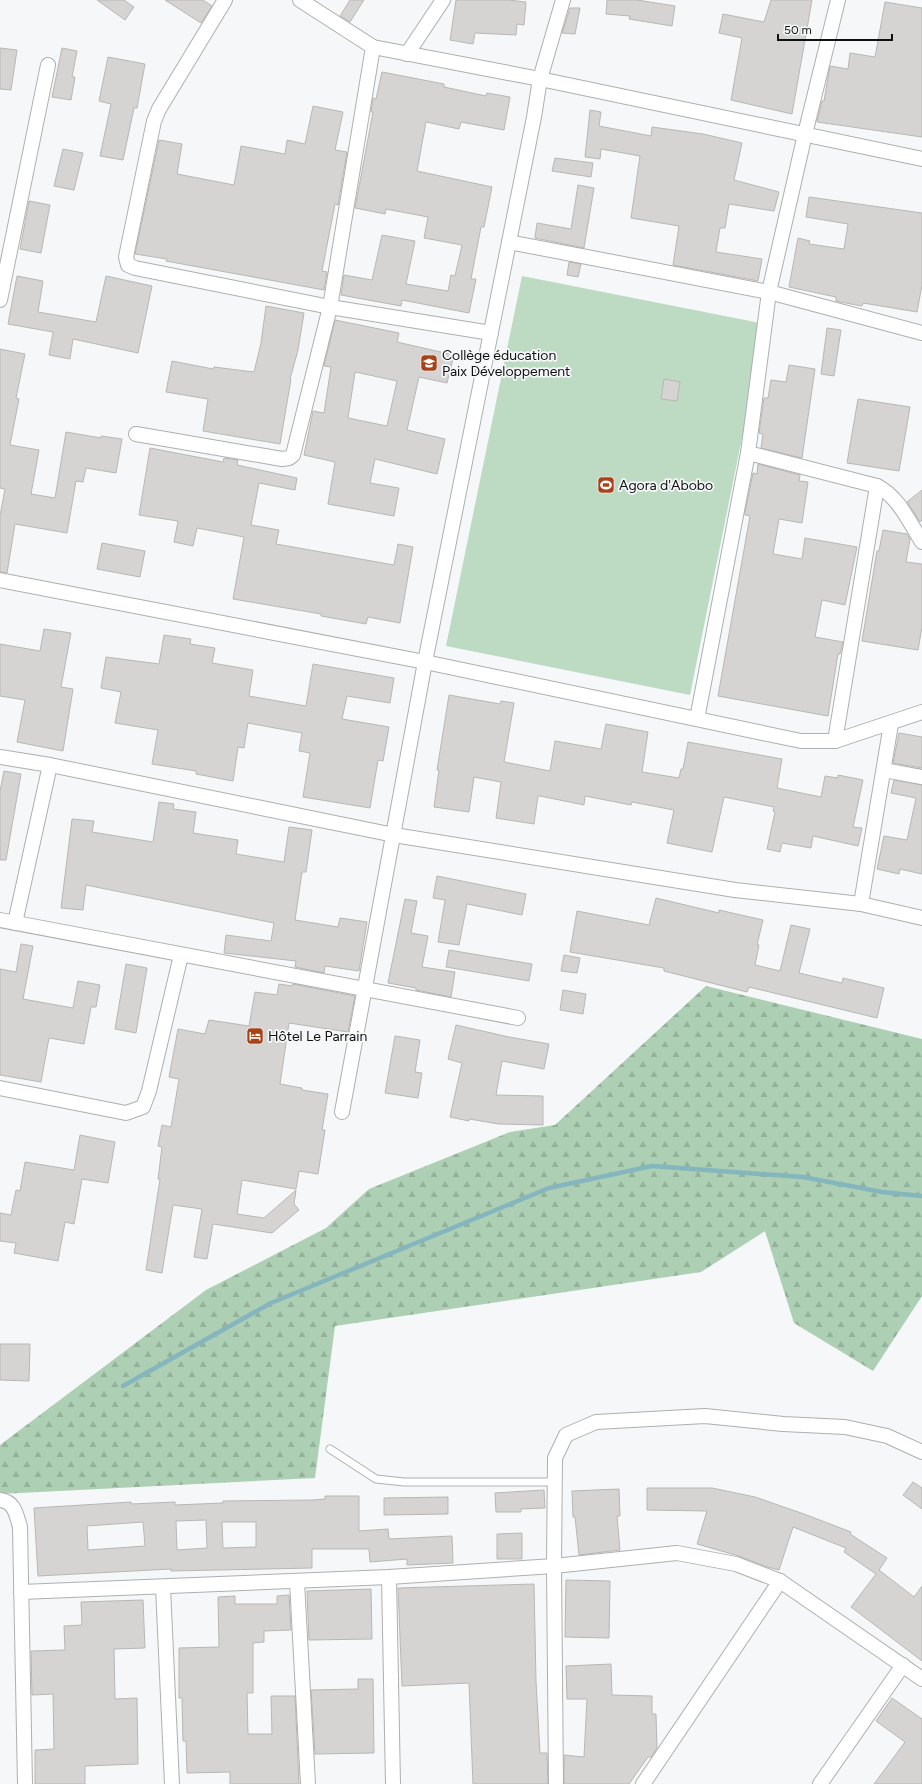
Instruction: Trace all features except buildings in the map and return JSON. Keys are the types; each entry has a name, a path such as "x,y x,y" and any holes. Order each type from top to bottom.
{"street":[{"path":"224,0 159,109 154,121 126,257 128,265 135,268 330,307 491,334"},
{"path":"300,0 373,47 540,79 922,158"},
{"path":"407,54 443,0"},
{"path":"342,1112 425,662 534,117 540,79 563,0"},
{"path":"697,718 748,453 769,292 805,134 838,0"},
{"path":"136,434 282,459 289,458 293,455 330,307 373,47"},
{"path":"0,300 48,66"},
{"path":"509,242 769,292 922,332"},
{"path":"748,453 877,486 895,499 922,542"},
{"path":"835,741 877,486"},
{"path":"0,580 425,662 697,718 800,741 835,741 891,724 922,712"},
{"path":"861,904 891,724"},
{"path":"0,757 50,765 394,835 735,890 861,904 922,918"},
{"path":"15,923 50,765"},
{"path":"884,770 922,777"},
{"path":"0,920 181,955 366,988 518,1018"},
{"path":"0,1088 126,1113 143,1107 149,1091 181,955"},
{"path":"556,1784 554,1566 555,1458 566,1435 596,1422 705,1416 783,1424 845,1427 887,1436 922,1452"},
{"path":"0,1500 7,1501 15,1508 20,1527 25,1784"},
{"path":"21,1592 297,1582 390,1577 554,1566 677,1554 736,1564 780,1581 922,1679"},
{"path":"390,1577 394,1784"},
{"path":"643,1784 780,1581"},
{"path":"297,1582 308,1784"},
{"path":"163,1587 172,1784"},
{"path":"820,1784 903,1665"}],"lane":[{"path":"330,1449 376,1479 404,1482 555,1482"}],"green space":[{"name":"Agora d'Abobo","path":"522,276 765,324 690,695 446,646"},
{"path":"706,986 922,1039 922,1296 873,1371 794,1323 765,1231 701,1272 335,1326 315,1478 0,1494 0,1445 206,1290 326,1228 369,1189 510,1132 555,1125"}],"waterway":[{"path":"123,1386 271,1303 549,1188 652,1166 803,1177 882,1192 922,1196"}],"place":[{"name":"Collège éducation Paix Développement","path":"429,363"},
{"name":"Agora d'Abobo","path":"606,485"},
{"name":"Hôtel Le Parrain","path":"255,1036"}]}
